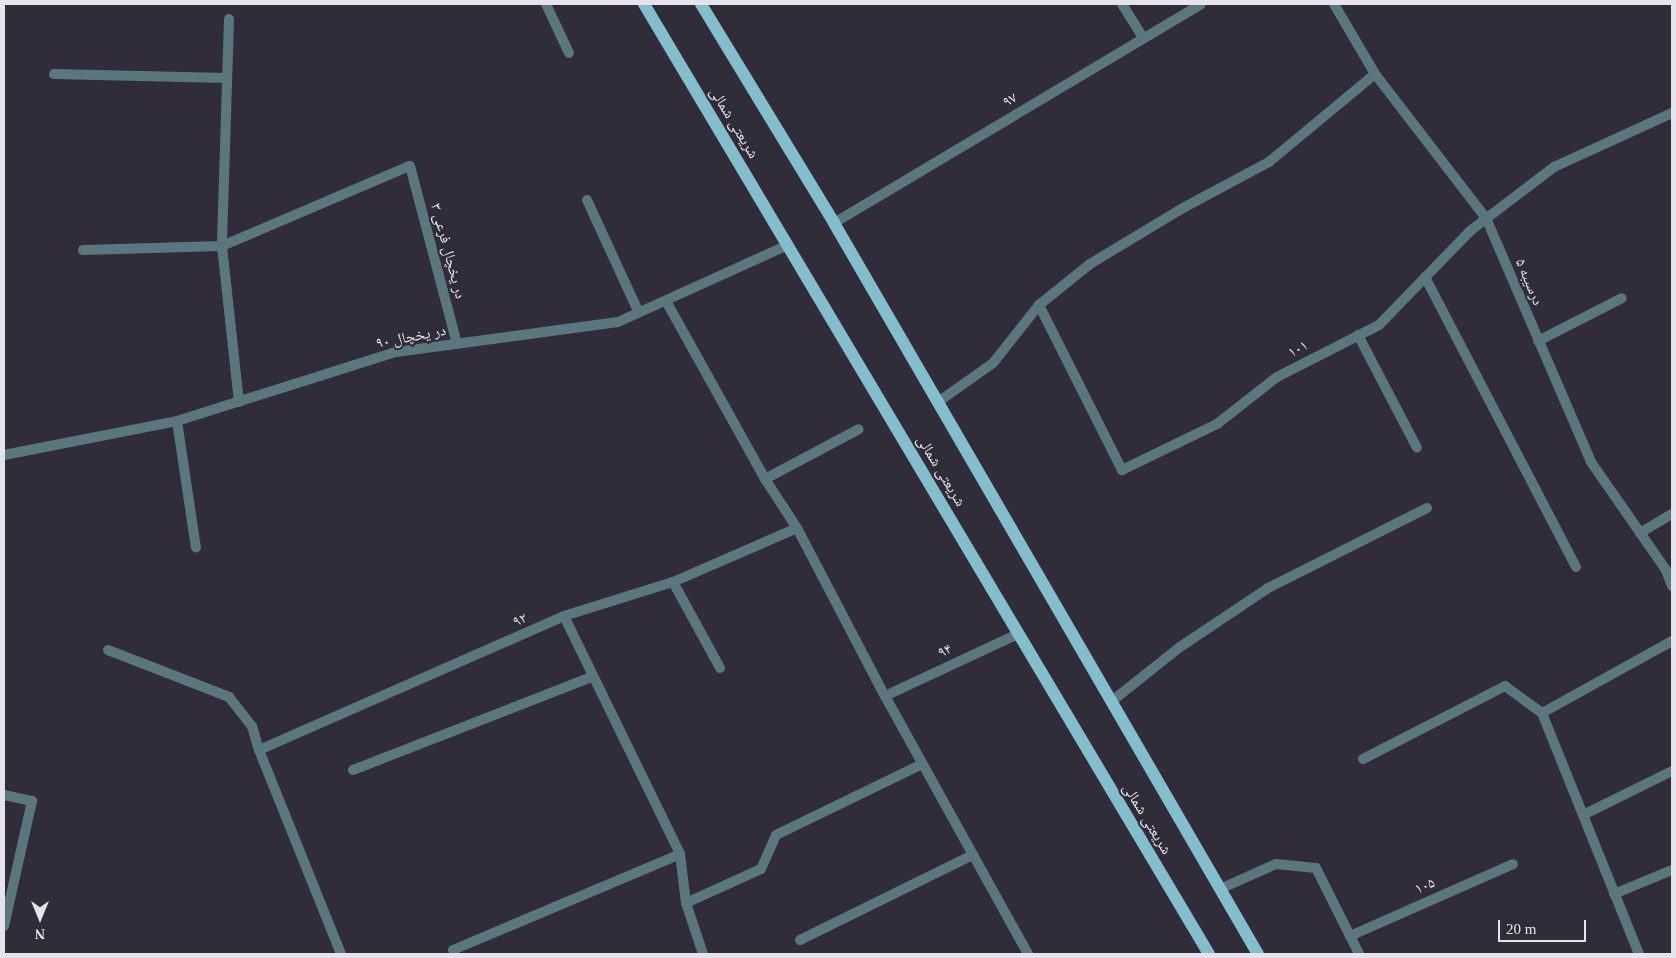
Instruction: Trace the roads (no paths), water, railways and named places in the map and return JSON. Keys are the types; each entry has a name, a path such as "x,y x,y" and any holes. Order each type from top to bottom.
{"main road":[{"name":"شریعتی شمالی","path":"644,4 1209,954"},
{"name":"شریعتی شمالی","path":"702,4 834,223 1258,954"}],"street":[{"path":"546,4 569,53"},
{"path":"1122,4 1143,38"},
{"name":"درسیبه ۵","path":"1334,4 1375,74 1486,218 1591,462 1666,570 1672,586"},
{"name":"۹۷","path":"834,223 1196,5"},
{"path":"228,19 222,246 239,402"},
{"path":"54,74 227,78"},
{"path":"938,402 993,363 1039,305 1090,264 1181,209 1269,162 1375,74"},
{"name":"۱۰۱","path":"1039,305 1122,470 1217,424 1277,378 1379,325 1470,231 1554,167 1672,114"},
{"name":"در یخچال فرعی ۳","path":"222,246 410,166 457,344"},
{"path":"587,200 639,313"},
{"name":"در یخچال ۹۰","path":"4,456 177,421 396,352 618,322 788,245"},
{"path":"82,250 222,246"},
{"path":"1425,277 1576,567"},
{"path":"1538,341 1622,298"},
{"path":"666,301 765,479 797,528 885,696 1028,954"},
{"path":"1358,335 1417,448"},
{"path":"177,421 196,548"},
{"path":"765,479 859,429"},
{"path":"1112,701 1180,647 1268,588 1428,508"},
{"path":"1640,533 1672,514"},
{"name":"۹۲","path":"259,750 564,616 673,582 797,528"},
{"path":"673,582 720,668"},
{"path":"564,616 592,677 680,854 686,903 703,954"},
{"name":"۹۴","path":"885,696 1018,634"},
{"path":"1542,712 1672,641"},
{"path":"108,650 229,697 252,726 259,750 341,954"},
{"path":"353,770 592,677"},
{"path":"1363,759 1505,686 1542,712 1639,954"},
{"path":"686,903 761,869 776,836 922,764"},
{"path":"1583,815 1672,771"},
{"path":"4,795 32,801 4,926"},
{"path":"453,950 680,854"},
{"path":"800,940 973,855"},
{"path":"1220,889 1276,864 1316,868 1359,954"},
{"name":"۱۰۵","path":"1350,936 1513,864"},
{"path":"1614,894 1672,870"}]}
